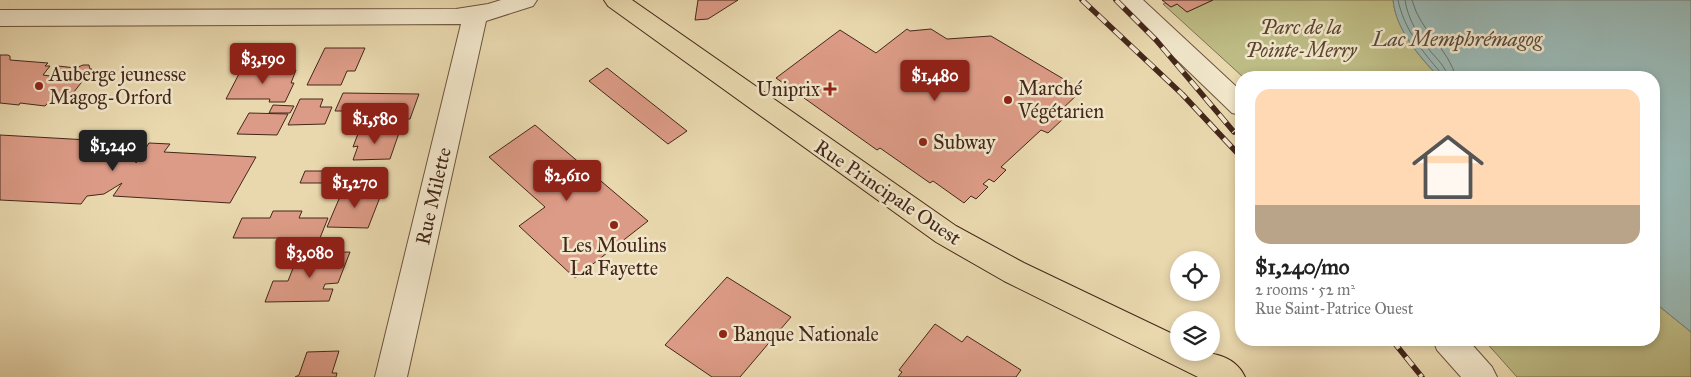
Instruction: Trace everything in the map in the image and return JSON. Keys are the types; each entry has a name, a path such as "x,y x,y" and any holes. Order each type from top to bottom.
{"main road":[{"name":"Rue Principale Ouest","path":"616,0 946,234 1014,272 1170,348"},
{"name":"Rue Principale Ouest","path":"1197,361 1229,377"}],"street":[{"path":"0,18 436,17 475,15 498,10 525,0"},
{"path":"1128,0 1235,100"},
{"name":"Rue Milette","path":"391,377 475,15"},
{"path":"1453,346 1481,377"}],"green space":[{"name":"Parc de la Pointe-Merry","path":"1213,0 1393,0 1395,11 1404,32 1416,51 1433,71 1236,71 1163,4 1165,3 1171,7 1177,4 1187,12"},
{"path":"1660,307 1691,332 1691,377 1517,377 1489,346 1660,346"}],"water":[{"name":"Lac Memphrémagog","path":"1393,0 1691,0 1691,332 1660,307 1660,71 1434,71 1410,42 1395,11"}],"building":[{"path":"698,0 738,0 708,19 695,20"},
{"path":"1162,0 1213,0 1187,12 1177,4 1171,7"},
{"path":"907,29 910,31 931,29 947,39 991,36 1082,90 1057,114 1064,118 1048,133 1041,130 1001,167 1006,170 994,182 989,179 983,184 988,187 976,199 971,196 964,203 933,181 930,183 880,148 877,150 776,78 840,30 876,53"},
{"path":"325,48 365,48 355,71 347,71 341,85 307,85"},
{"name":"Auberge jeunesse Magog-Orford","path":"0,55 10,56 10,60 48,63 45,66 50,66 43,75 50,76 58,66 76,68 89,65 90,69 92,69 70,97 54,96 45,106 0,103"},
{"path":"242,68 296,70 291,83 294,83 285,102 269,102 270,99 226,99"},
{"path":"607,68 687,131 668,144 589,81"},
{"path":"343,93 419,94 410,119 355,118 358,111 335,111"},
{"path":"300,99 323,99 320,107 332,107 325,124 288,125"},
{"path":"273,105 294,106 290,113 269,113"},
{"path":"249,113 288,114 277,135 237,134"},
{"path":"535,125 648,221 575,278 519,226 545,207 489,157"},
{"path":"400,130 390,159 353,160 358,146 353,147 359,131"},
{"path":"0,135 124,142 120,148 132,151 136,163 149,143 170,144 164,152 256,157 230,203 113,196 122,183 104,194 87,196 81,204 0,200"},
{"path":"305,171 329,171 324,183 300,183"},
{"path":"354,188 367,188 366,192 382,192 368,228 327,227 342,192 352,192"},
{"path":"273,211 302,211 299,218 328,218 320,238 233,238 242,218 270,218"},
{"path":"350,252 338,283 325,284 323,289 333,289 329,301 265,302 273,281 288,281 295,263 302,263 306,253"},
{"path":"727,277 791,317 740,377 712,377 665,345"},
{"path":"935,324 962,342 967,336 1021,370 1016,377 898,377 902,372 899,370"},
{"path":"339,351 332,373 337,373 336,377 295,377 299,375 307,352"}],"railway":[{"path":"1082,0 1182,94 1235,151"},
{"path":"1116,0 1156,40 1234,132"},
{"path":"1397,346 1422,377"}],"place":[{"name":"Auberge jeunesse Magog-Orford","path":"39,86"},
{"name":"Uniprix","path":"830,89"},
{"name":"Marché Végétarien","path":"1008,100"},
{"name":"Subway","path":"923,142"},
{"name":"Les Moulins La Fayette","path":"614,225"},
{"name":"Banque Nationale","path":"723,334"}]}
